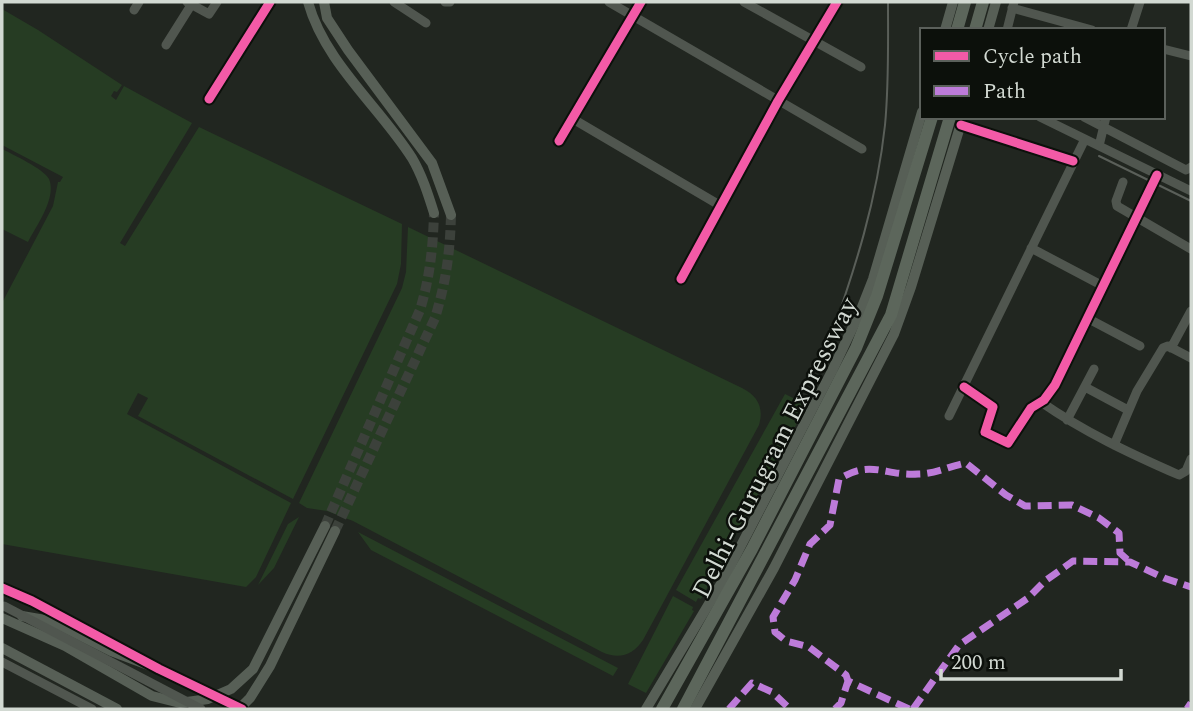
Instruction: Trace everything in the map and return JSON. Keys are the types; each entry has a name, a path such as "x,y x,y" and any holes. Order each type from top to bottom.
{"highway":[{"path":"958,28 965,2"},
{"path":"976,28 983,2"},
{"name":"Delhi-Gurugram Expressway","path":"662,709 752,549 856,348 877,296 931,119"},
{"name":"Delhi-Gurugram Expressway","path":"683,709 891,315 958,120"}],"main road":[{"path":"309,2 314,23 328,48 413,160 434,213"},
{"path":"324,2 327,18 348,50 432,163 451,215"},
{"path":"946,28 954,2"},
{"path":"989,28 996,2"},
{"path":"646,709 722,582 860,312 873,279 920,119"},
{"path":"695,709 774,568 894,334 911,287 958,120"},
{"path":"4,613 152,696 180,703 208,699 231,689 253,669 330,529 270,666 240,709"},
{"path":"4,613 51,621 111,651 159,669"},
{"path":"2,648 117,709"}],"street":[{"path":"166,45 190,3 209,14 217,2"},
{"path":"209,99 270,2"},
{"path":"394,2 426,23"},
{"path":"445,2 450,2"},
{"path":"609,2 862,149"},
{"path":"559,141 641,2"},
{"path":"744,2 861,68"},
{"path":"681,279 778,101 837,2"},
{"path":"1132,28 1140,2"},
{"path":"1007,28 1013,5 1086,28"},
{"path":"1165,50 1191,57"},
{"path":"573,119 721,206"},
{"path":"1044,119 1191,191"},
{"path":"958,120 1073,161"},
{"path":"1099,146 1105,122 1186,170 1191,167"},
{"path":"949,416 1085,139"},
{"path":"964,387 993,407 984,430 1006,443 1009,442 1031,408 1041,402 1055,385 1157,175"},
{"path":"1123,182 1116,204 1191,249"},
{"path":"1031,248 1102,286"},
{"path":"1171,348 1191,311"},
{"path":"1087,318 1140,346"},
{"path":"1114,445 1128,410 1163,348 1166,346 1191,358"},
{"path":"1067,420 1094,369"},
{"path":"1085,387 1128,410"},
{"path":"1041,402 1067,420 1114,445 1179,475 1186,471 1191,459"},
{"path":"2,588 240,709"},
{"path":"4,613 173,692 201,709"},
{"path":"2,662 92,709"}],"green space":[{"path":"2,9 122,85 111,96 116,100 124,86 192,123 120,243 125,246 199,127 402,224 401,264 397,284 293,499 138,416 148,398 138,393 127,414 291,503 256,577 246,587 2,544 2,303 53,206 58,182 63,177 2,145"},
{"path":"2,149 35,166 49,179 51,187 48,203 28,242 2,229"},
{"path":"408,227 742,388 758,403 761,413 759,425 643,640 625,655 614,656 602,652 353,521 327,511 307,508 299,503 402,288 406,272"},
{"path":"785,394 807,405 701,599 698,598 696,602 676,590"},
{"path":"299,517 274,568 258,585 288,524"},
{"path":"358,532 618,668 613,676 371,550"},
{"path":"673,596 693,607 694,611 646,693 628,684"}],"tunnel":[{"path":"325,526 420,310 430,262 434,213"},
{"path":"335,531 435,318 447,267 451,215"}],"railway":[{"path":"830,339 864,234 877,180 887,94 888,2"},
{"path":"1099,156 1191,201"}],"marked path":[{"path":"909,709 848,681 846,675 809,647 786,641 775,632 773,617 795,580 810,544 830,525 839,479 860,470 924,474 966,463 1006,495 1025,506 1072,505 1099,518 1119,533 1120,553 1130,562"},
{"path":"913,709 959,645 1028,598 1045,581 1073,561 1130,562 1191,587"},
{"path":"835,709 841,703 848,681"},
{"path":"729,709 752,683 772,692 790,709"},
{"path":"1187,709 1191,703"}],"cycle path":[{"path":"209,99 270,2"},
{"path":"559,141 641,2"},
{"path":"681,279 778,101 837,2"},
{"path":"961,125 1073,161"},
{"path":"964,387 993,407 985,432 1008,443 1031,408 1044,400 1055,385 1157,175"},
{"path":"2,588 242,709"}]}
